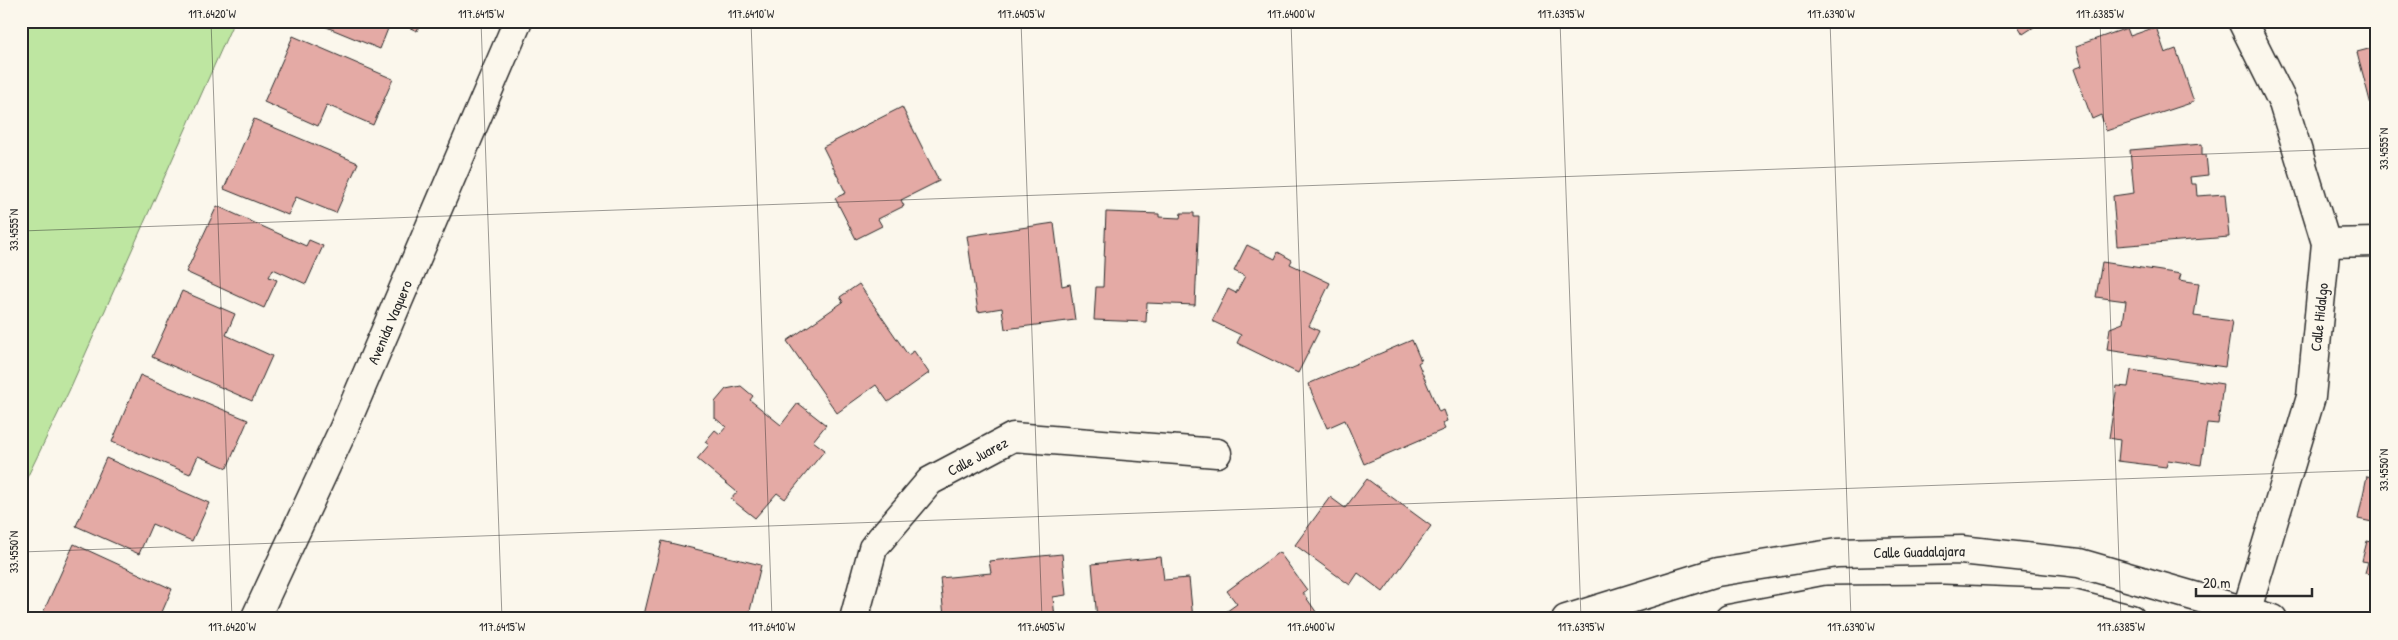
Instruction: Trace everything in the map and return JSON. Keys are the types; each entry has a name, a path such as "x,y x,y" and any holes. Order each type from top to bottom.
{"street":[{"name":"Avenida Vaquero","path":"255,619 343,430 518,21"},
{"name":"Calle Hidalgo","path":"2242,21 2283,103 2326,244 2311,396 2245,614"},
{"path":"2326,244 2377,242"},
{"name":"Calle Juarez","path":"854,619 873,548 930,482 1013,437 1217,453"},
{"name":"Calle Guadalajara","path":"1566,619 1717,572 1837,554 1961,550 2079,563 2245,614 2273,619"},
{"path":"1729,619 1827,600 1943,599 2072,604 2131,619"}],"green space":[{"path":"21,21 234,21 69,391 21,490"}],"building":[{"path":"312,21 391,21 380,49"},
{"path":"395,21 421,21 417,31"},
{"path":"2015,21 2043,21 2023,34"},
{"path":"2156,27 2165,53 2176,49 2194,102 2106,131 2101,115 2092,119 2074,69 2082,66 2076,46 2127,28 2130,36"},
{"path":"293,36 393,79 373,125 327,105 318,126 264,102"},
{"path":"2377,38 2377,103 2371,105 2357,52 2376,47 2374,39"},
{"path":"902,107 939,181 901,200 904,206 878,219 882,226 856,239 835,198 846,193 823,147"},
{"path":"254,119 358,163 336,213 296,197 288,215 224,189"},
{"path":"2202,144 2202,155 2206,155 2208,175 2190,177 2191,184 2196,184 2197,196 2225,194 2229,237 2117,246 2113,196 2134,193 2130,150"},
{"path":"217,206 306,246 309,240 323,246 306,284 273,269 269,277 277,280 264,308 186,272"},
{"path":"1106,212 1159,214 1159,217 1180,218 1181,213 1194,213 1194,217 1199,217 1195,305 1147,303 1146,322 1094,320 1096,287 1103,287"},
{"path":"1054,223 1062,286 1070,284 1075,320 1005,329 1002,308 978,312 967,236"},
{"path":"1247,245 1275,259 1278,252 1292,260 1290,264 1330,283 1309,326 1319,331 1298,373 1237,343 1241,335 1212,321 1228,289 1236,293 1245,276 1234,271"},
{"path":"2102,262 2181,274 2179,280 2199,283 2194,316 2232,321 2225,367 2107,350 2110,328 2123,323 2126,301 2096,297"},
{"path":"859,284 908,355 914,351 929,373 888,402 876,385 837,413 787,341 843,302 840,297"},
{"path":"182,291 235,314 226,335 272,356 252,401 152,357"},
{"path":"1412,340 1421,361 1418,363 1439,412 1443,410 1447,421 1442,423 1445,429 1364,464 1345,420 1327,428 1308,384"},
{"path":"2131,370 2223,384 2218,424 2207,423 2201,465 2168,460 2166,467 2118,461 2120,440 2109,438 2117,386 2128,387"},
{"path":"140,375 248,420 227,468 198,456 190,474 112,442"},
{"path":"741,386 753,396 750,400 781,425 798,403 826,425 813,441 825,450 785,499 777,493 755,518 731,499 737,492 697,459 709,445 705,442 715,430 720,434 726,427 715,418 715,402 726,389"},
{"path":"106,458 209,503 192,541 152,524 139,554 76,526"},
{"path":"2367,476 2377,478 2377,523 2358,519"},
{"path":"1367,479 1431,526 1383,592 1358,573 1350,585 1295,545 1330,497 1345,508"},
{"path":"662,541 761,565 748,619 643,619"},
{"path":"2367,541 2377,543 2377,575 2365,573 2368,562 2362,561"},
{"path":"74,544 172,589 159,619 110,619 102,615 101,619 50,619 42,615"},
{"path":"1279,552 1307,590 1303,593 1321,619 1216,619 1237,604 1227,591"},
{"path":"1062,554 1066,595 1053,597 1055,619 965,619 964,614 944,616 940,578 991,573 989,561"},
{"path":"1161,557 1164,580 1189,578 1193,619 1097,619 1092,564"}]}
